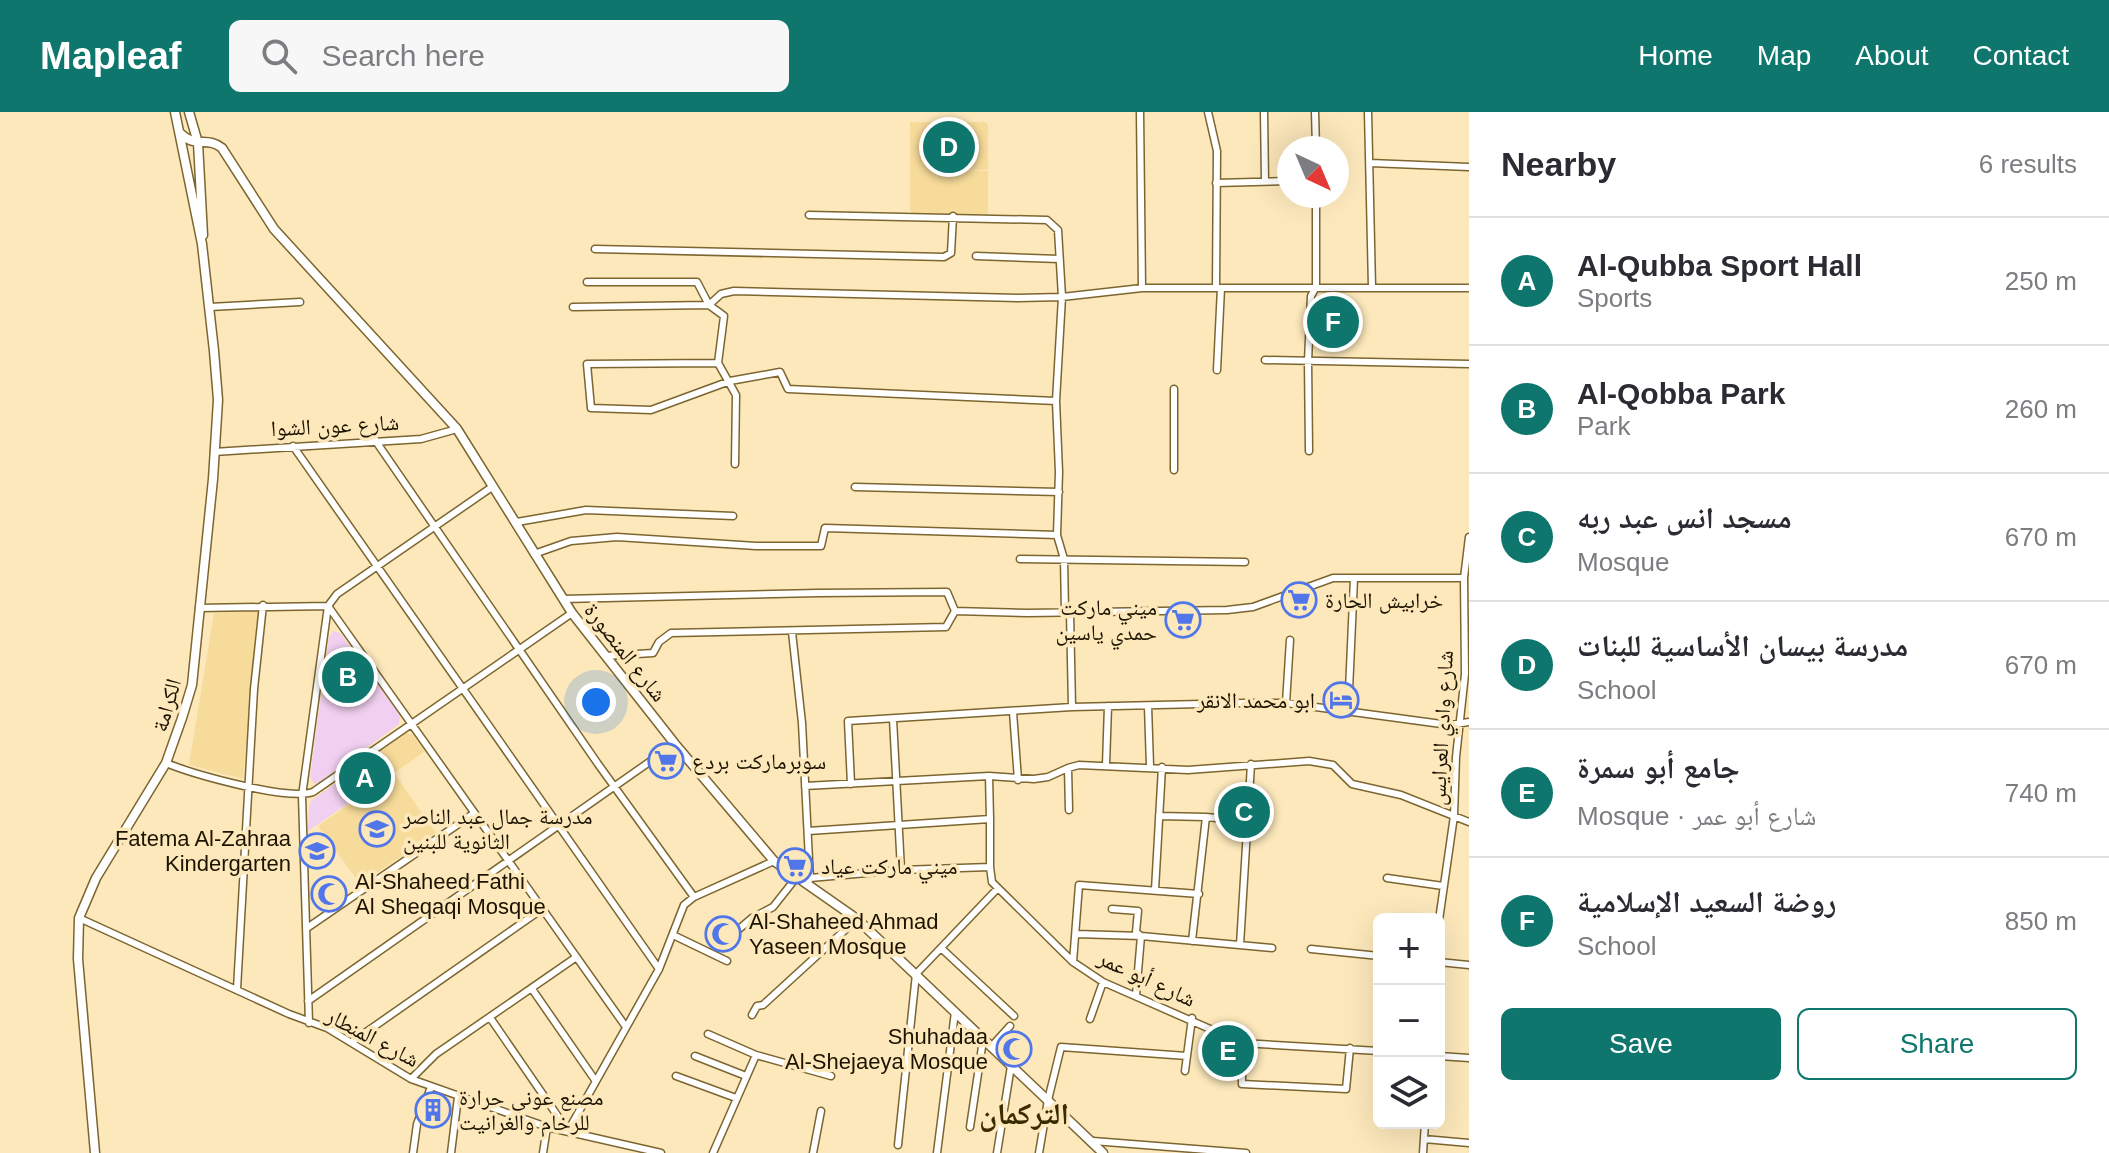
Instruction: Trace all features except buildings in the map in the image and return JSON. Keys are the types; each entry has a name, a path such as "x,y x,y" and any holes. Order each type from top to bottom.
{"main road":[{"name":"الكرامة","path":"95,1153 78,959 79,918 96,878 166,763 192,685 218,400 202,244 175,112"},
{"name":"الكرامة","path":"189,112 198,143 204,228 202,244"},
{"name":"شارع المنصورة","path":"180,133 190,142 213,142 222,148 274,229 457,429 572,613 675,744 774,861 796,878 809,882 857,919 1103,1153"}],"street":[{"path":"1140,112 1142,288"},
{"path":"1208,112 1217,151 1217,370"},
{"path":"1264,112 1265,181"},
{"path":"1315,112 1316,136"},
{"path":"1368,112 1372,287"},
{"path":"1370,163 1469,167"},
{"path":"1216,183 1277,181"},
{"path":"1309,451 1308,361 1311,296 1316,287 1316,208"},
{"path":"809,215 1047,220 1058,230 1062,297 1056,401 1057,535 1064,559 1072,707"},
{"path":"595,249 944,257 951,253 953,216"},
{"path":"976,256 1059,259"},
{"path":"587,282 697,282 709,305 724,316 718,363 736,395 735,464"},
{"path":"573,307 709,305 721,294 734,291 1062,297 1142,288 1469,288"},
{"path":"210,307 300,302"},
{"path":"1265,360 1469,364"},
{"path":"718,363 587,364 591,408 651,410 730,381 780,372 788,389 1056,401"},
{"path":"1174,389 1174,470"},
{"name":"شارع عون الشوا","path":"214,452 421,439 457,429"},
{"path":"375,440 694,897"},
{"path":"293,446 659,969"},
{"path":"309,1023 302,796 328,606 337,594 492,487"},
{"path":"855,487 1059,492"},
{"path":"517,522 586,510 733,516"},
{"path":"534,554 571,541 617,537 756,546 821,546 825,528 1057,535"},
{"name":"شارع وادي العرايس","path":"1440,913 1454,816 1467,673 1464,578 1469,537"},
{"path":"1020,559 1245,562"},
{"path":"1348,713 1354,578"},
{"path":"955,611 1241,609 1323,580 1464,578"},
{"path":"563,599 947,592 955,611"},
{"path":"237,989 263,605"},
{"path":"199,608 328,606"},
{"path":"328,606 626,1027"},
{"path":"605,656 653,653 659,642 671,633 946,627 955,611"},
{"path":"166,763 187,772 249,786 302,796 313,792 572,613"},
{"path":"792,632 802,723 809,882 901,870 990,867 989,776"},
{"path":"1286,703 1290,640"},
{"path":"851,784 848,721 1072,707 1286,703 1460,725 1469,722"},
{"path":"1106,765 1108,706"},
{"path":"1148,706 1150,766"},
{"path":"1013,712 1018,780"},
{"path":"893,719 901,870"},
{"path":"308,1001 675,744"},
{"path":"805,786 989,776 1018,780 1048,777 1079,765 1188,770 1309,761 1333,765 1352,784 1401,795 1469,822"},
{"path":"1240,945 1251,764"},
{"path":"1155,890 1162,767"},
{"path":"1068,768 1069,810"},
{"path":"307,928 473,814"},
{"path":"1159,816 1248,821"},
{"path":"1192,941 1206,817"},
{"path":"808,831 990,819"},
{"path":"491,1019 568,1131 659,969 684,905 694,897 774,861"},
{"name":"شارع أبو عمر","path":"990,867 992,882 1073,962 1103,982 1192,1018 1242,1043 1373,1050"},
{"path":"739,929 773,907 796,878"},
{"path":"1387,878 1443,886"},
{"path":"1073,962 1079,885 1199,894"},
{"path":"898,1145 916,974 998,888"},
{"path":"352,1042 542,909"},
{"path":"1112,909 1138,911 1136,932 1141,936"},
{"name":"شارع المنطار","path":"79,918 309,1023 327,1028 411,1079 547,1127 661,1153"},
{"path":"752,1015 757,1006 763,1005 857,919"},
{"path":"1076,934 1141,936 1272,948"},
{"path":"673,935 727,961"},
{"path":"1136,995 1141,936"},
{"path":"941,948 1014,1016"},
{"path":"1311,949 1373,955"},
{"path":"411,1079 436,1054 491,1019 575,958"},
{"path":"1445,963 1469,965"},
{"path":"1090,1019 1103,982"},
{"path":"532,989 595,1080"},
{"path":"937,1153 955,1012"},
{"path":"1185,1071 1192,1018"},
{"path":"991,1047 1010,1026"},
{"path":"708,1034 756,1055 831,1076"},
{"path":"970,1127 983,1040"},
{"path":"1242,1043 1242,1084 1346,1089 1350,1048"},
{"path":"1039,1153 1061,1047 1187,1056"},
{"path":"713,1153 756,1055"},
{"path":"695,1056 746,1076"},
{"path":"1445,1056 1469,1058"},
{"path":"997,1153 1011,1066"},
{"path":"676,1076 736,1098"},
{"path":"413,1153 417,1124 431,1087"},
{"path":"451,1153 458,1097"},
{"path":"813,1153 821,1111"},
{"path":"543,1153 547,1127"},
{"path":"1423,1153 1425,1129"},
{"path":"1424,1139 1469,1143"},
{"path":"1093,1141 1246,1153"}],"shaded area":[{"path":"910,122 985,122 988,125 988,170 929,170 988,171 988,215 913,214 910,210"},
{"path":"259,610 243,779 189,765 214,613"},
{"path":"333,631 340,633 400,715 399,724 314,784 310,777 329,638"},
{"name":"مدرسة جمال عبد الناصر الثانوية للبنين","path":"406,733 413,735 425,751 394,773 436,833 360,884 318,826 386,778 372,757"},
{"path":"372,757 387,777 308,831 312,800"}],"place":[{"name":"مدرسة بيسان الأساسية للبنات","path":"949,147"},
{"name":"روضة السعيد الإسلامية","path":"1333,322"},
{"name":"خرابيش الحارة","path":"1299,600"},
{"name":"ميني ماركت حمدي ياسين","path":"1183,620"},
{"name":"Al-Qobba Park","path":"348,677"},
{"name":"ابو محمد الانقر","path":"1341,700"},
{"name":"سوبرماركت بردع","path":"666,761"},
{"name":"Al-Qubba Sport Hall","path":"365,778"},
{"name":"مسجد انس عبد ربه","path":"1244,812"},
{"name":"مدرسة جمال عبد الناصر الثانوية للبنين","path":"377,829"},
{"name":"Fatema Al-Zahraa Kindergarten","path":"317,851"},
{"name":"ميني ماركت عياد","path":"795,866"},
{"name":"Al-Shaheed Fathi Al Sheqaqi Mosque","path":"329,894"},
{"name":"Al-Shaheed Ahmad Yaseen Mosque","path":"723,934"},
{"name":"Shuhadaa Al-Shejaeya Mosque","path":"1014,1049"},
{"name":"جامع أبو سمرة","path":"1228,1051"},
{"name":"مصنع عوني حرارة للرخام والغرانيت","path":"433,1110"}],"district":[{"name":"التركمان","path":"1024,1114"}]}
